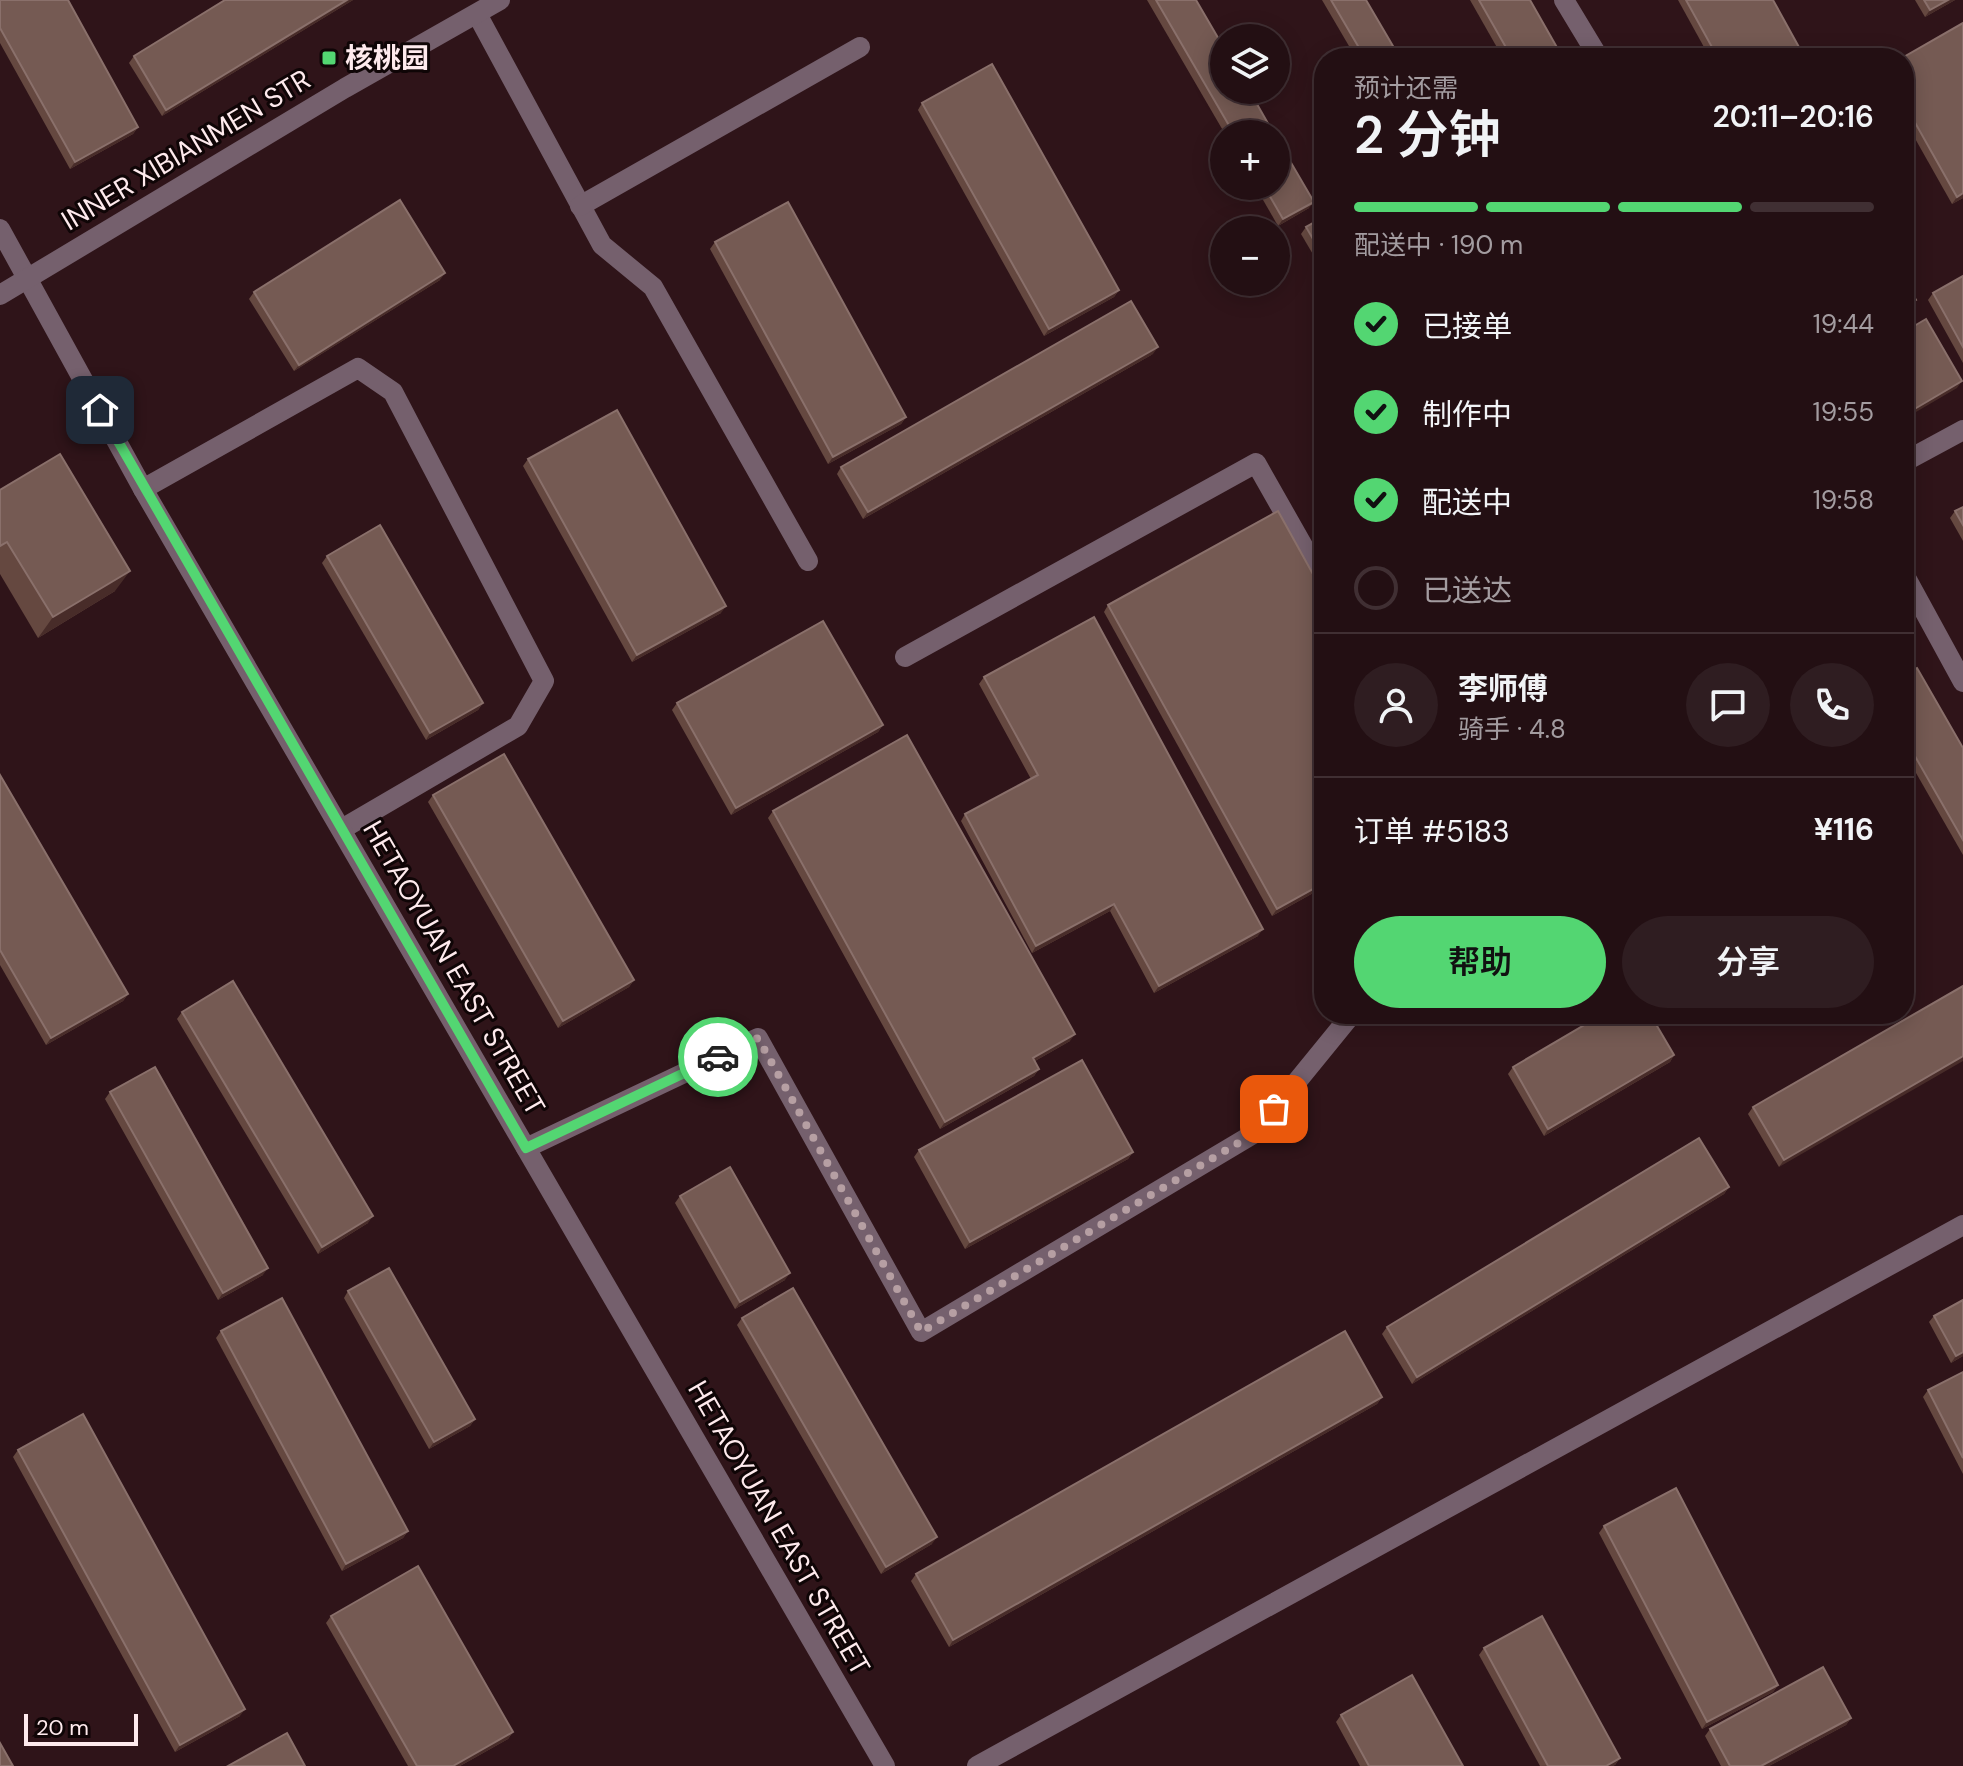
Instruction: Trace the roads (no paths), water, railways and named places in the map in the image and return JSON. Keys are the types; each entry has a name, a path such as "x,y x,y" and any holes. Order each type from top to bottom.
{"street":[{"name":"INNER XIBIANMEN STR","path":"0,295 345,88 500,0"},
{"path":"1564,0 1593,48"},
{"path":"477,14 602,245 653,287 808,561"},
{"path":"580,206 860,47"},
{"name":"HETAOYUAN EAST STREET","path":"0,229 143,489 885,1766"},
{"path":"143,489 358,368 393,392 544,681 518,726 342,829"},
{"path":"1914,457 1963,430"},
{"path":"905,657 1256,463 1314,565"},
{"path":"1914,592 1963,682"},
{"path":"526,1148 758,1038 921,1332 1255,1133 1344,1024"},
{"path":"977,1766 1963,1225"}],"place":[{"name":"核桃园","path":"329,58"}]}
